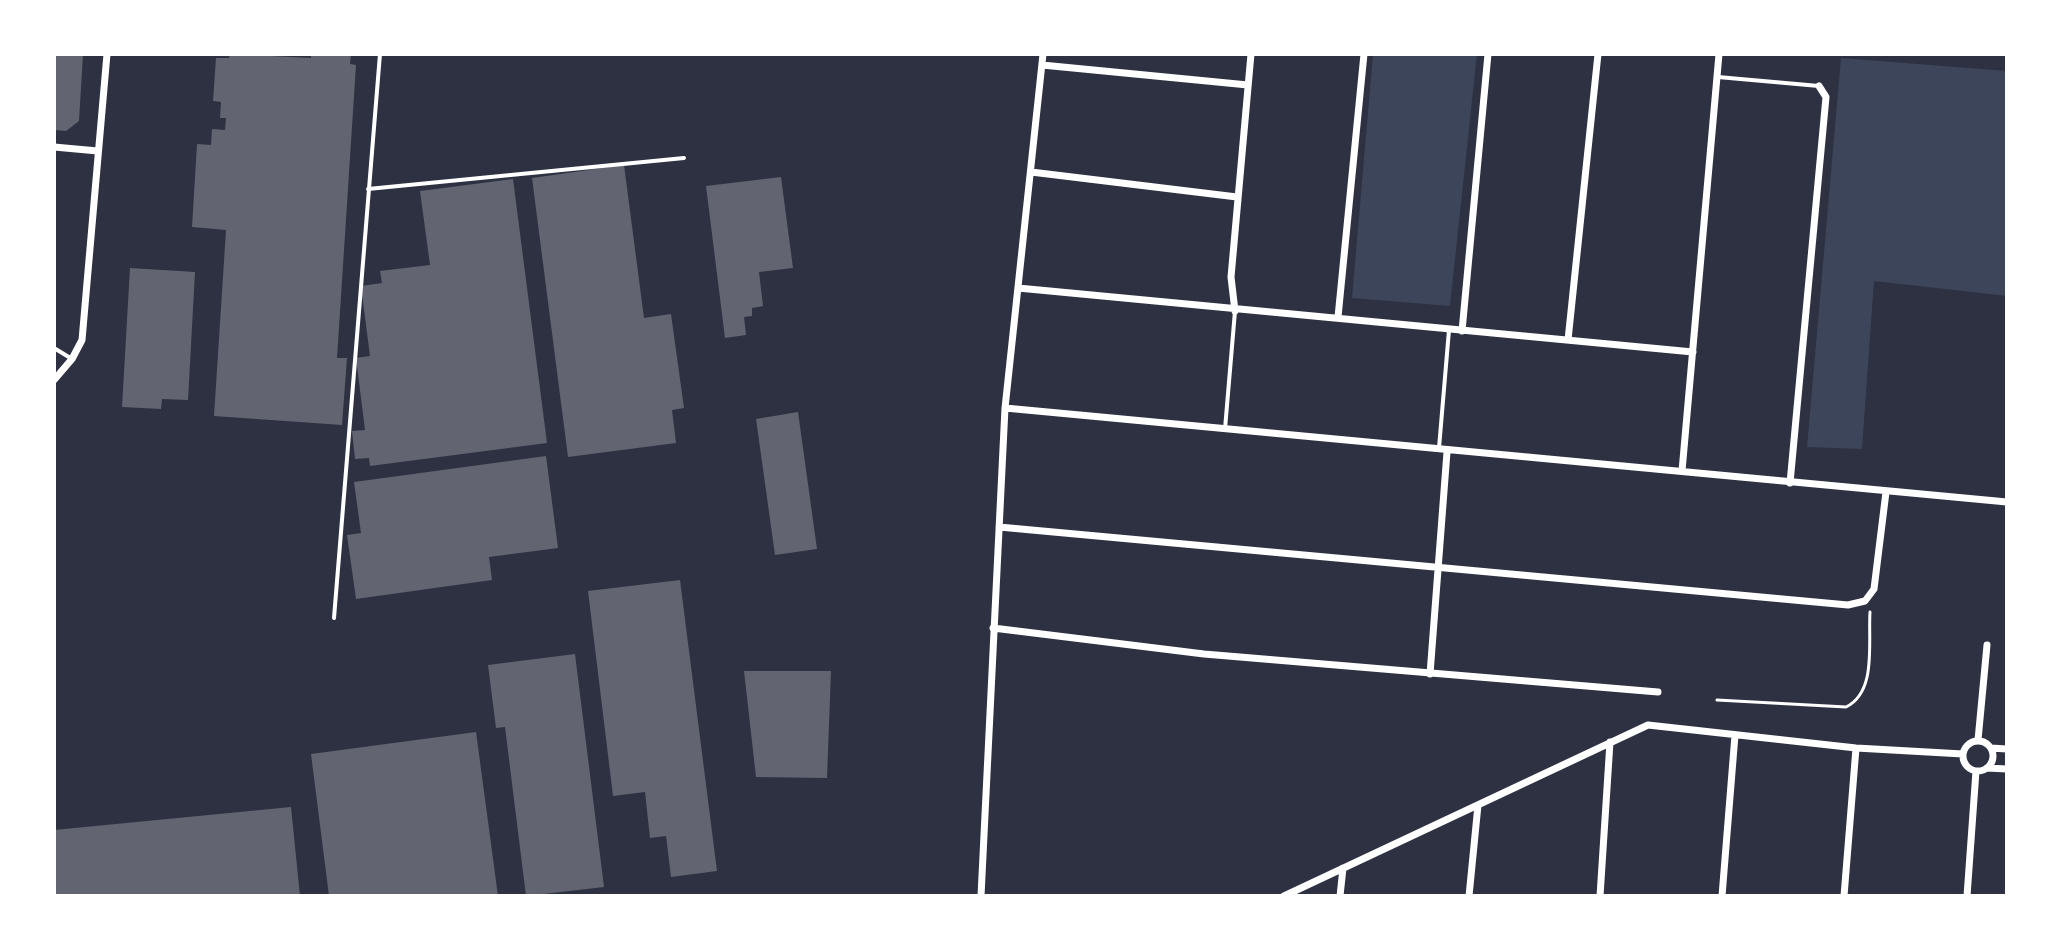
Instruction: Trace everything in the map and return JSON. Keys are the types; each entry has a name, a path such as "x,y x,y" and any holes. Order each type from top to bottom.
{"street":[{"path":"54,380 72,359 82,340 107,54"},
{"path":"981,896 1005,408 1043,54"},
{"path":"1235,311 1231,277 1251,54"},
{"path":"1338,317 1364,54"},
{"path":"1462,331 1488,54"},
{"path":"1568,340 1598,54"},
{"path":"1682,471 1719,54"},
{"path":"1042,65 1248,85"},
{"path":"1790,483 1826,97 1819,86"},
{"path":"54,147 98,151"},
{"path":"1031,172 1237,197"},
{"path":"1018,288 1235,311 1338,317 1693,352"},
{"path":"1005,408 2007,502"},
{"path":"1430,674 1443,451"},
{"path":"999,527 1838,605 1858,603 1870,596 1876,582 1886,492"},
{"path":"993,628 1204,654 1658,692"},
{"path":"1978,740 1987,645"},
{"path":"1284,896 1648,725 1856,748 1963,754"},
{"path":"1722,896 1735,735"},
{"path":"1978,740 1991,748 2007,749"},
{"path":"1978,740 1968,744 1963,754 1968,767 1976,771 2007,769"},
{"path":"1600,896 1610,742"},
{"path":"1844,896 1856,748"},
{"path":"1987,768 1993,759 1991,748"},
{"path":"1967,896 1976,771"},
{"path":"1469,896 1478,805"},
{"path":"1340,896 1343,868"}],"lane":[{"path":"334,618 380,54"},
{"path":"1717,76 1819,86"},
{"path":"368,189 684,158"},
{"path":"1225,431 1235,311"},
{"path":"1443,451 1449,329"},
{"path":"54,348 72,359"}],"path":[{"path":"1717,700 1846,707 1858,701 1866,684 1870,596"}],"shaded area":[{"path":"1373,54 1477,54 1450,306 1352,298"},
{"path":"1841,58 2007,71 2007,296 1874,281 1862,449 1807,447"}],"building":[{"path":"54,54 83,54 79,121 66,131 54,130"},
{"path":"230,54 311,58 311,54 351,54 350,64 356,65 337,358 347,358 342,425 214,416 226,230 192,227 197,144 211,145 212,129 225,130 226,118 220,118 221,102 213,101 216,58 229,58"},
{"path":"624,165 644,318 671,314 684,408 672,410 676,443 568,457 532,178"},
{"path":"781,177 793,268 759,272 763,306 752,308 752,316 744,317 746,335 725,338 706,186"},
{"path":"513,179 547,443 370,466 369,458 355,459 352,431 365,430 356,358 370,356 361,286 382,283 380,271 430,265 420,191"},
{"path":"130,268 195,272 188,400 162,399 161,409 122,407"},
{"path":"798,412 817,549 775,555 756,419"},
{"path":"546,456 558,548 489,557 492,580 356,599 347,535 361,533 354,482"},
{"path":"680,580 717,871 671,877 666,836 650,838 645,792 613,796 588,591"},
{"path":"575,654 604,887 526,896 505,727 496,728 488,665"},
{"path":"744,671 831,671 827,778 756,777"},
{"path":"476,732 498,896 329,896 311,754"},
{"path":"291,807 300,896 54,896 54,830"}]}
